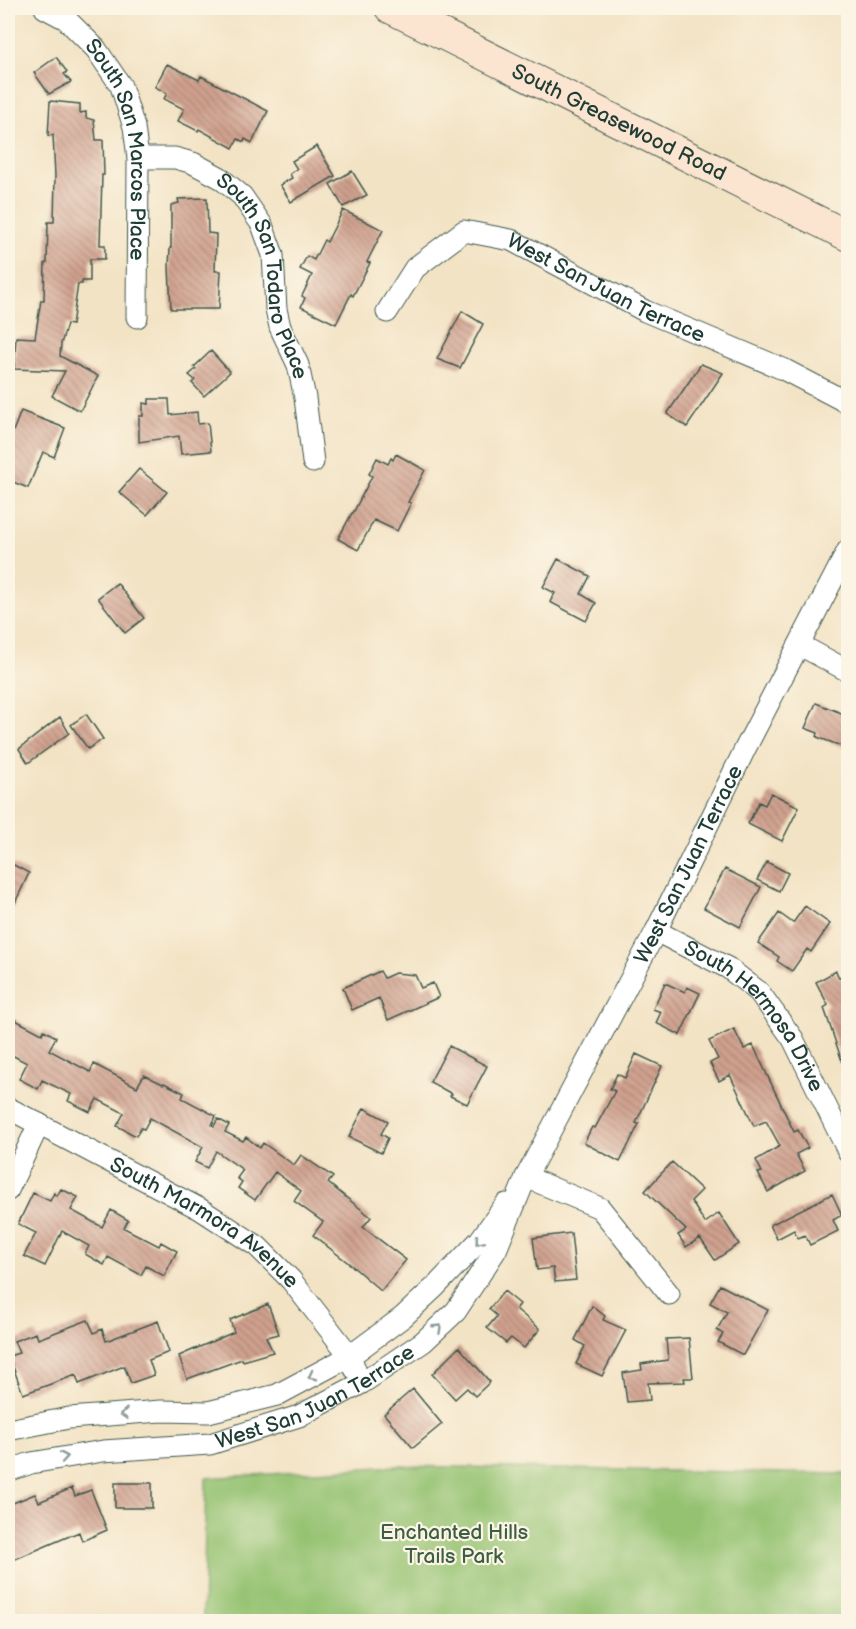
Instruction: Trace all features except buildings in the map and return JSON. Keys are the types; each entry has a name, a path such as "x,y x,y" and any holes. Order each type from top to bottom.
{"street":[{"name":"South San Marcos Place","path":"45,8 66,18 96,49 121,86 134,127 138,158 136,317"},
{"name":"South Greasewood Road","path":"390,8 849,236"},
{"name":"South San Todaro Place","path":"138,158 176,158 192,163 219,177 242,196 262,225 273,255 276,309 280,327 298,365 305,398 313,462"},
{"name":"West San Juan Terrace","path":"387,312 415,268 464,231 511,240 645,311 783,369 849,403"},
{"name":"West San Juan Terrace","path":"8,1471 32,1463 103,1451 210,1444 299,1416 362,1383 423,1342 456,1311 496,1250 526,1177 656,931 746,747 849,550"},
{"path":"800,645 849,671"},
{"name":"South Hermosa Drive","path":"656,931 728,968 759,992 793,1039 849,1151"},
{"name":"South Marmora Avenue","path":"8,1108 200,1209 257,1246 291,1280 350,1356 362,1383"},
{"path":"8,1190 39,1124"},
{"name":"West San Juan Terrace","path":"8,1426 69,1418 161,1411 208,1412 277,1395 350,1356 403,1317 480,1240 526,1177"},
{"path":"526,1177 600,1208 669,1294"}],"green space":[{"name":"Enchanted Hills Trails Park","path":"397,1466 848,1474 848,1621 203,1621 206,1478"}]}
